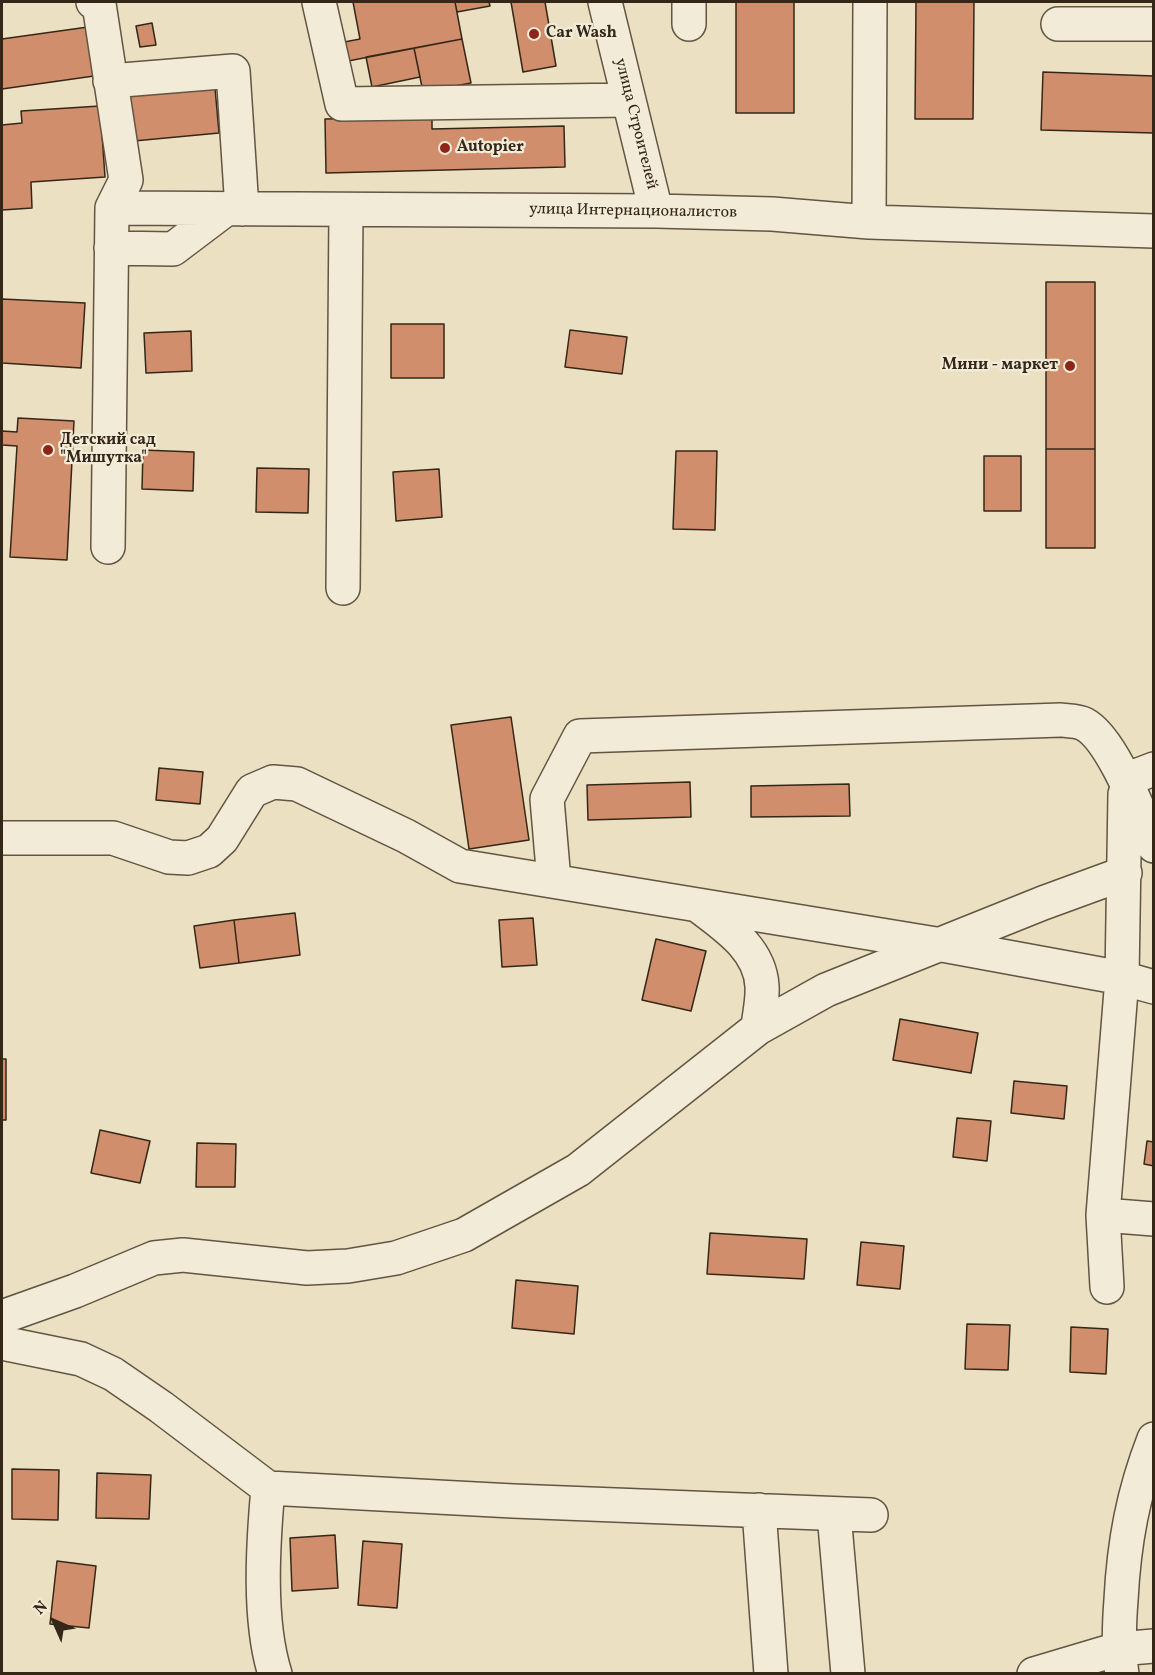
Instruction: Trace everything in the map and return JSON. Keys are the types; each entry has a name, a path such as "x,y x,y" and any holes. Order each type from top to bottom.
{"street":[{"path":"103,2 110,81 126,180 112,208 108,547"},
{"path":"319,2 342,104 629,100"},
{"name":"улица Строителей","path":"605,2 656,211"},
{"path":"869,222 870,2"},
{"path":"1058,24 1154,24"},
{"path":"110,81 233,71 234,209 173,249 111,248"},
{"name":"улица Интернационалистов","path":"112,208 656,211 772,214 869,222 1154,231"},
{"path":"343,588 346,210"},
{"path":"554,881 547,800 580,736 1061,720 1084,724 1139,775 1154,846"},
{"path":"1107,1287 1104,1215 1122,978 1125,873 1139,775"},
{"path":"2,838 113,838 169,857 188,858 209,851 222,839 252,791 273,782 297,784 406,836 460,866 942,945 1122,978 1154,987"},
{"path":"2,1317 154,1258 183,1256 307,1268 348,1266 396,1258 464,1235 578,1170 758,1028 826,990 1043,903 1125,873"},
{"path":"697,904 740,938 757,965 762,986 758,1028"},
{"path":"1104,1215 1154,1219"},
{"path":"2,1343 81,1359 113,1374 161,1407 268,1488 513,1501 871,1515"},
{"path":"1120,1661 1124,1553 1133,1501 1154,1439"},
{"path":"268,1488 264,1533 265,1604 270,1658 275,1674"},
{"path":"759,1510 771,1674"},
{"path":"834,1514 849,1674"},
{"path":"1034,1674 1120,1661 1154,1646"}],"building":[{"path":"353,2 455,2 462,39 343,62 339,43 360,39"},
{"path":"455,2 489,2 490,6 457,12"},
{"name":"Car Wash","path":"511,2 545,2 556,66 523,72"},
{"path":"736,2 794,2 794,113 736,113"},
{"path":"916,2 974,2 973,119 915,119"},
{"path":"152,23 156,45 140,47 136,26"},
{"path":"88,27 94,76 2,89 2,39"},
{"path":"462,39 471,83 423,92 414,48"},
{"path":"414,48 420,77 372,87 366,57"},
{"path":"1043,72 1154,76 1154,133 1041,130"},
{"path":"215,88 219,133 134,141 130,96"},
{"path":"100,106 105,177 31,182 32,208 2,210 2,125 22,123 21,111"},
{"name":"Autopier","path":"432,117 432,129 564,126 565,167 326,173 325,119"},
{"name":"Мини - маркет","path":"1046,282 1095,282 1095,449 1046,449"},
{"path":"2,299 85,303 81,368 2,363"},
{"path":"391,324 444,324 444,378 391,378"},
{"path":"570,330 627,337 622,374 565,367"},
{"path":"191,331 192,371 146,373 144,333"},
{"path":"18,418 74,421 67,560 10,557 17,446 2,445 2,431 17,432"},
{"path":"1046,449 1095,449 1095,548 1046,548"},
{"path":"143,450 194,452 193,491 142,489"},
{"path":"676,451 717,451 715,530 673,529"},
{"path":"984,456 1021,456 1021,511 984,511"},
{"path":"257,468 309,469 308,513 256,512"},
{"path":"439,469 442,517 396,521 393,472"},
{"path":"511,717 529,840 469,849 451,725"},
{"path":"159,768 203,772 200,804 156,800"},
{"path":"690,782 691,817 588,820 587,785"},
{"path":"849,784 850,816 751,817 751,786"},
{"path":"295,913 300,955 239,963 234,920"},
{"path":"533,918 537,965 502,967 499,920"},
{"path":"234,920 239,963 200,968 194,926"},
{"path":"656,939 706,951 691,1011 642,1000"},
{"path":"900,1019 978,1033 971,1073 893,1060"},
{"path":"2,1059 6,1059 6,1120 2,1120"},
{"path":"1014,1081 1067,1086 1064,1119 1011,1113"},
{"path":"957,1118 991,1121 987,1161 953,1157"},
{"path":"100,1130 150,1141 140,1183 91,1173"},
{"path":"1147,1141 1154,1142 1154,1166 1144,1164"},
{"path":"197,1143 236,1144 235,1187 196,1187"},
{"path":"710,1233 807,1239 804,1279 707,1274"},
{"path":"861,1242 904,1246 900,1289 857,1285"},
{"path":"516,1280 578,1286 574,1334 512,1328"},
{"path":"967,1324 1010,1325 1008,1370 965,1369"},
{"path":"1071,1327 1108,1329 1106,1374 1070,1372"},
{"path":"12,1469 59,1470 58,1520 12,1519"},
{"path":"97,1473 151,1475 149,1519 96,1518"},
{"path":"335,1535 338,1588 292,1591 290,1538"},
{"path":"363,1541 402,1544 397,1608 358,1605"},
{"path":"57,1561 96,1566 89,1628 50,1624"}],"place":[{"name":"Car Wash","path":"534,34"},
{"name":"Autopier","path":"445,148"},
{"name":"Мини - маркет","path":"1070,366"},
{"name":"Детский сад \"Мишутка\"","path":"48,450"}]}
